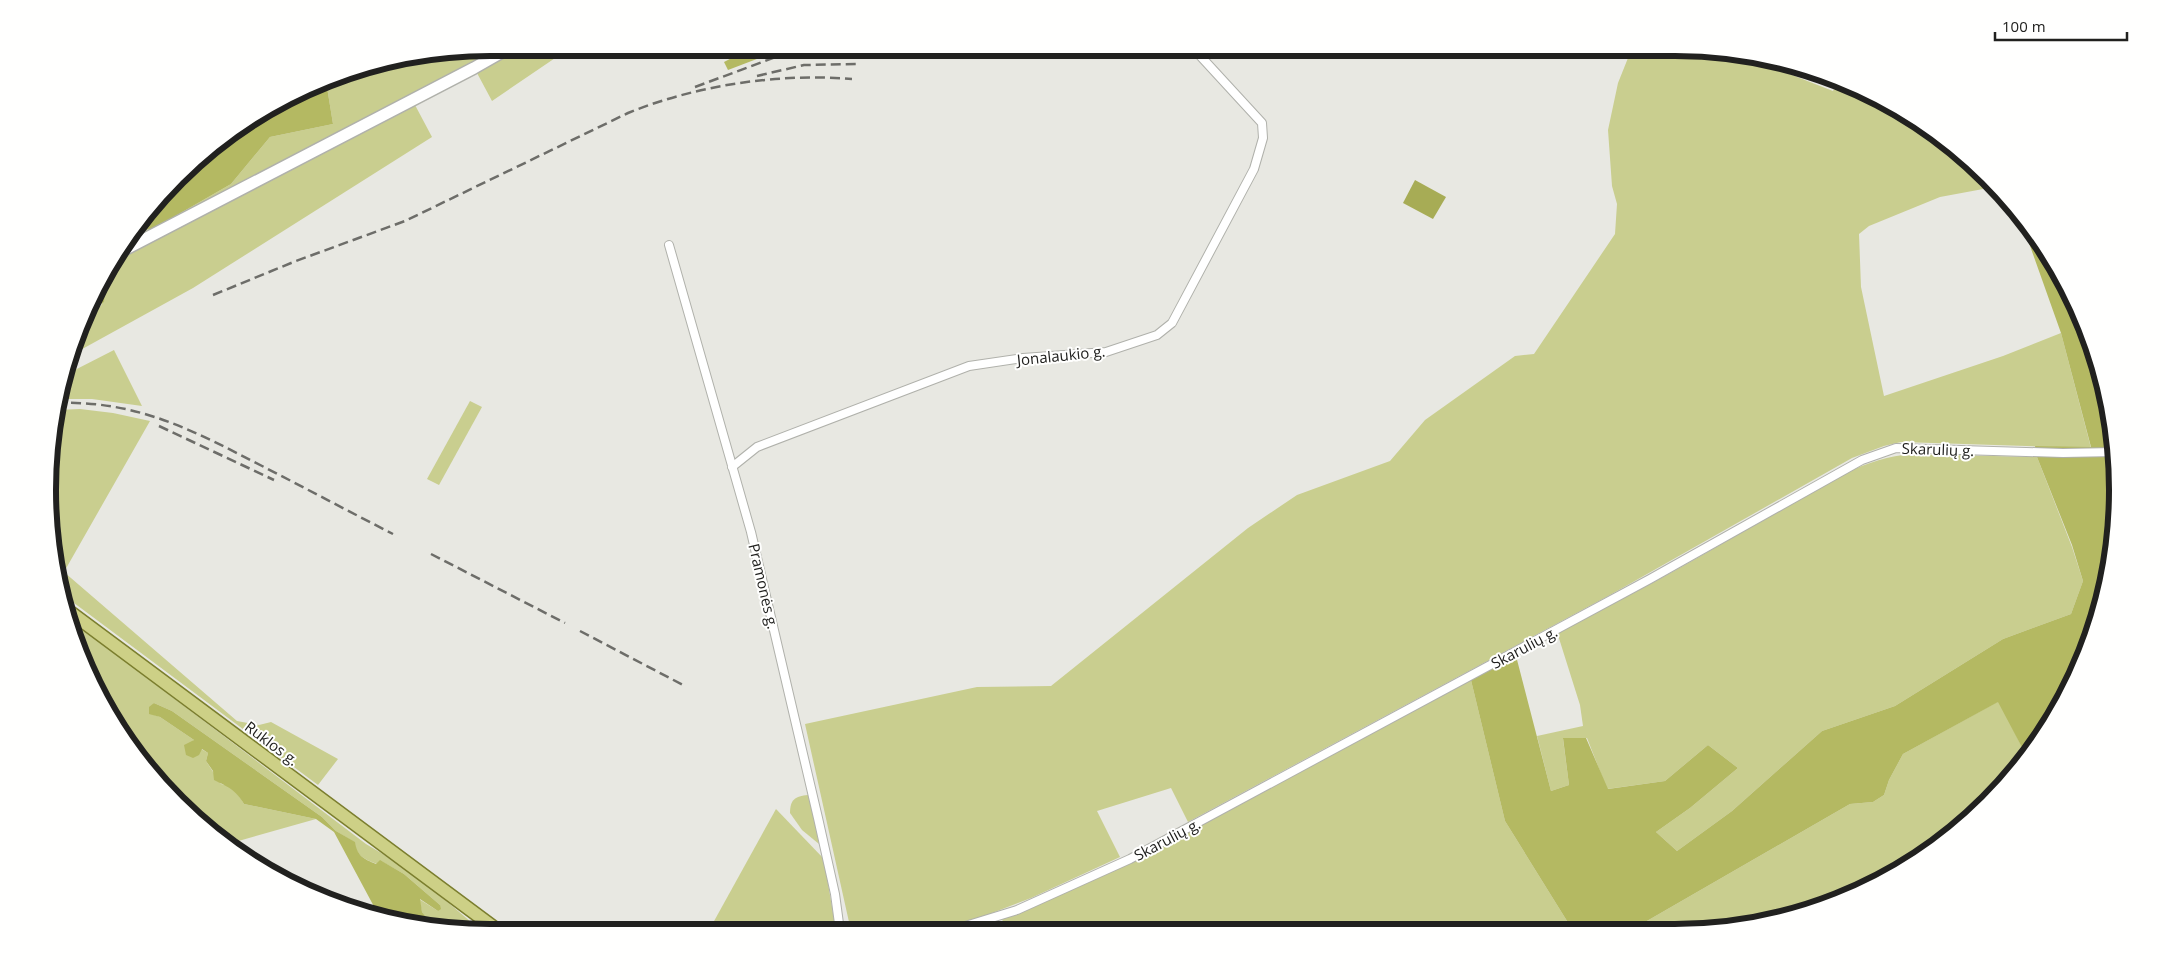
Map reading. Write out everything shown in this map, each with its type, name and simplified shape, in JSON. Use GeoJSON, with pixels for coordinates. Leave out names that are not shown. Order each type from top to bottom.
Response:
{"type":"FeatureCollection","features":[{"type":"Feature","properties":{"kind":"main road"},"geometry":{"type":"LineString","coordinates":[[131,246],[494,56]]}},
{"type":"Feature","properties":{"kind":"main road","name":"Ruklos g."},"geometry":{"type":"LineString","coordinates":[[75,616],[459,902]]}},
{"type":"Feature","properties":{"kind":"main road"},"geometry":{"type":"LineString","coordinates":[[459,902],[481,924]]}},
{"type":"Feature","properties":{"kind":"main road"},"geometry":{"type":"LineString","coordinates":[[459,902],[489,924]]}},
{"type":"Feature","properties":{"kind":"street","name":"Jonalaukio g."},"geometry":{"type":"LineString","coordinates":[[732,467],[757,447],[970,366],[1024,358],[1106,352],[1156,335],[1172,323],[1254,169],[1262,138],[1262,123],[1200,56]]}},
{"type":"Feature","properties":{"kind":"street","name":"Pramonės g."},"geometry":{"type":"LineString","coordinates":[[668,245],[751,532],[813,794],[831,876],[839,924]]}},
{"type":"Feature","properties":{"kind":"street","name":"Skarulių g."},"geometry":{"type":"LineString","coordinates":[[980,924],[1017,910],[1130,859],[1650,579],[1788,500],[1876,454],[1896,448],[2063,453],[2107,452]]}},
{"type":"Feature","properties":{"kind":"shaded area"},"geometry":{"type":"Polygon","coordinates":[[[490,56],[558,56],[492,101],[477,73],[415,105],[432,137],[193,288],[79,351],[89,324],[97,307],[101,306],[105,291],[114,273],[144,228],[151,230],[231,184],[270,137],[333,124],[327,88],[351,79],[378,71],[433,60],[490,56]]]}},
{"type":"Feature","properties":{"kind":"shaded area"},"geometry":{"type":"Polygon","coordinates":[[[736,56],[765,56],[728,70],[724,62],[736,56]]]}},
{"type":"Feature","properties":{"kind":"shaded area"},"geometry":{"type":"Polygon","coordinates":[[[1629,56],[1703,57],[1760,65],[1775,68],[1833,91],[1835,87],[1841,89],[1892,114],[1939,146],[1987,188],[1940,197],[1869,226],[1859,234],[1861,287],[1884,396],[2003,356],[2061,333],[2091,448],[1901,442],[1852,458],[1610,595],[1188,822],[1171,788],[1097,811],[1120,857],[1031,898],[966,923],[849,924],[805,724],[977,687],[1051,686],[1248,528],[1297,495],[1390,461],[1425,420],[1515,356],[1534,354],[1615,234],[1617,204],[1612,186],[1608,130],[1618,83],[1629,56]]]}},
{"type":"Feature","properties":{"kind":"shaded area"},"geometry":{"type":"Polygon","coordinates":[[[327,88],[333,124],[270,137],[231,184],[151,230],[144,228],[164,204],[183,183],[226,146],[273,114],[327,88]]]}},
{"type":"Feature","properties":{"kind":"shaded area"},"geometry":{"type":"Polygon","coordinates":[[[1415,180],[1446,197],[1433,219],[1403,203],[1415,180]]]}},
{"type":"Feature","properties":{"kind":"shaded area"},"geometry":{"type":"Polygon","coordinates":[[[2027,236],[2051,273],[2064,298],[2086,351],[2094,378],[2105,433],[2109,490],[2105,547],[2094,602],[2086,629],[2076,656],[2051,707],[2023,749],[1998,702],[1903,754],[1889,780],[1884,795],[1873,802],[1850,804],[1642,924],[1569,924],[1505,821],[1470,676],[1515,652],[1551,791],[1569,785],[1563,738],[1586,738],[1608,789],[1665,781],[1708,745],[1738,768],[1690,808],[1656,832],[1677,851],[1732,811],[1822,731],[1895,706],[2003,639],[2071,614],[2083,581],[2072,545],[2037,457],[2035,446],[2091,447],[2061,333],[2027,236]]]}},
{"type":"Feature","properties":{"kind":"shaded area"},"geometry":{"type":"Polygon","coordinates":[[[105,290],[104,302],[98,305],[105,290]]]}},
{"type":"Feature","properties":{"kind":"shaded area"},"geometry":{"type":"Polygon","coordinates":[[[114,350],[142,406],[92,399],[66,399],[73,371],[114,350]]]}},
{"type":"Feature","properties":{"kind":"shaded area"},"geometry":{"type":"Polygon","coordinates":[[[470,401],[482,407],[439,485],[427,479],[470,401]]]}},
{"type":"Feature","properties":{"kind":"shaded area"},"geometry":{"type":"Polygon","coordinates":[[[80,409],[113,413],[150,421],[64,571],[57,518],[56,490],[57,462],[64,410],[80,409]]]}},
{"type":"Feature","properties":{"kind":"shaded area"},"geometry":{"type":"Polygon","coordinates":[[[1911,454],[2037,457],[2072,547],[2083,581],[2071,614],[2003,639],[1895,706],[1822,731],[1732,811],[1677,851],[1656,832],[1690,808],[1738,768],[1708,745],[1665,781],[1607,789],[1587,738],[1563,739],[1569,785],[1551,791],[1537,736],[1583,726],[1580,705],[1557,632],[1678,569],[1787,504],[1837,477],[1887,458],[1911,454]]]}},
{"type":"Feature","properties":{"kind":"shaded area"},"geometry":{"type":"Polygon","coordinates":[[[65,572],[237,721],[259,725],[271,722],[338,759],[318,785],[71,600],[65,572]]]}},
{"type":"Feature","properties":{"kind":"shaded area"},"geometry":{"type":"Polygon","coordinates":[[[78,626],[366,844],[426,884],[472,923],[426,919],[422,912],[419,899],[438,911],[440,905],[404,874],[381,861],[377,864],[365,859],[357,851],[354,842],[336,831],[322,817],[172,711],[154,703],[149,713],[160,717],[194,740],[191,743],[208,753],[206,761],[221,784],[232,789],[244,804],[316,819],[236,842],[226,834],[183,797],[129,731],[101,682],[78,626]]]}},
{"type":"Feature","properties":{"kind":"shaded area"},"geometry":{"type":"Polygon","coordinates":[[[1470,676],[1505,821],[1569,924],[1004,924],[1002,919],[1047,900],[1470,676]]]}},
{"type":"Feature","properties":{"kind":"shaded area"},"geometry":{"type":"Polygon","coordinates":[[[1999,701],[2023,749],[1982,797],[1939,834],[1892,866],[1841,891],[1787,909],[1732,920],[1703,923],[1642,924],[1850,804],[1873,802],[1884,795],[1889,780],[1903,754],[1999,701]]]}},
{"type":"Feature","properties":{"kind":"shaded area"},"geometry":{"type":"Polygon","coordinates":[[[154,703],[172,711],[322,817],[336,831],[355,842],[357,851],[365,859],[376,864],[380,860],[404,874],[440,905],[441,909],[438,911],[420,899],[422,912],[427,919],[375,908],[334,832],[316,819],[244,804],[234,792],[214,780],[213,771],[206,761],[208,753],[202,749],[199,755],[193,758],[186,755],[184,745],[194,740],[160,717],[149,714],[149,707],[154,703]]]}},
{"type":"Feature","properties":{"kind":"shaded area"},"geometry":{"type":"Polygon","coordinates":[[[808,795],[819,844],[802,830],[790,813],[794,800],[800,796],[808,795]]]}},
{"type":"Feature","properties":{"kind":"shaded area"},"geometry":{"type":"Polygon","coordinates":[[[776,809],[824,859],[835,924],[712,924],[776,809]]]}},
{"type":"Feature","properties":{"kind":"waterway"},"geometry":{"type":"LineString","coordinates":[[2064,299],[2068,306]]}},
{"type":"Feature","properties":{"kind":"railway"},"geometry":{"type":"LineString","coordinates":[[695,87],[778,56]]}},
{"type":"Feature","properties":{"kind":"railway"},"geometry":{"type":"LineString","coordinates":[[757,76],[804,65],[858,64]]}},
{"type":"Feature","properties":{"kind":"railway"},"geometry":{"type":"LineString","coordinates":[[213,295],[296,261],[405,221],[628,113],[654,103],[710,88],[738,83],[795,78],[852,79]]}},
{"type":"Feature","properties":{"kind":"railway"},"geometry":{"type":"LineString","coordinates":[[65,403],[86,403],[113,407],[139,412],[164,420],[213,441],[393,534]]}},
{"type":"Feature","properties":{"kind":"railway"},"geometry":{"type":"LineString","coordinates":[[159,426],[274,480]]}},
{"type":"Feature","properties":{"kind":"railway"},"geometry":{"type":"LineString","coordinates":[[431,554],[565,623]]}},
{"type":"Feature","properties":{"kind":"railway"},"geometry":{"type":"LineString","coordinates":[[580,631],[683,685]]}}]}
